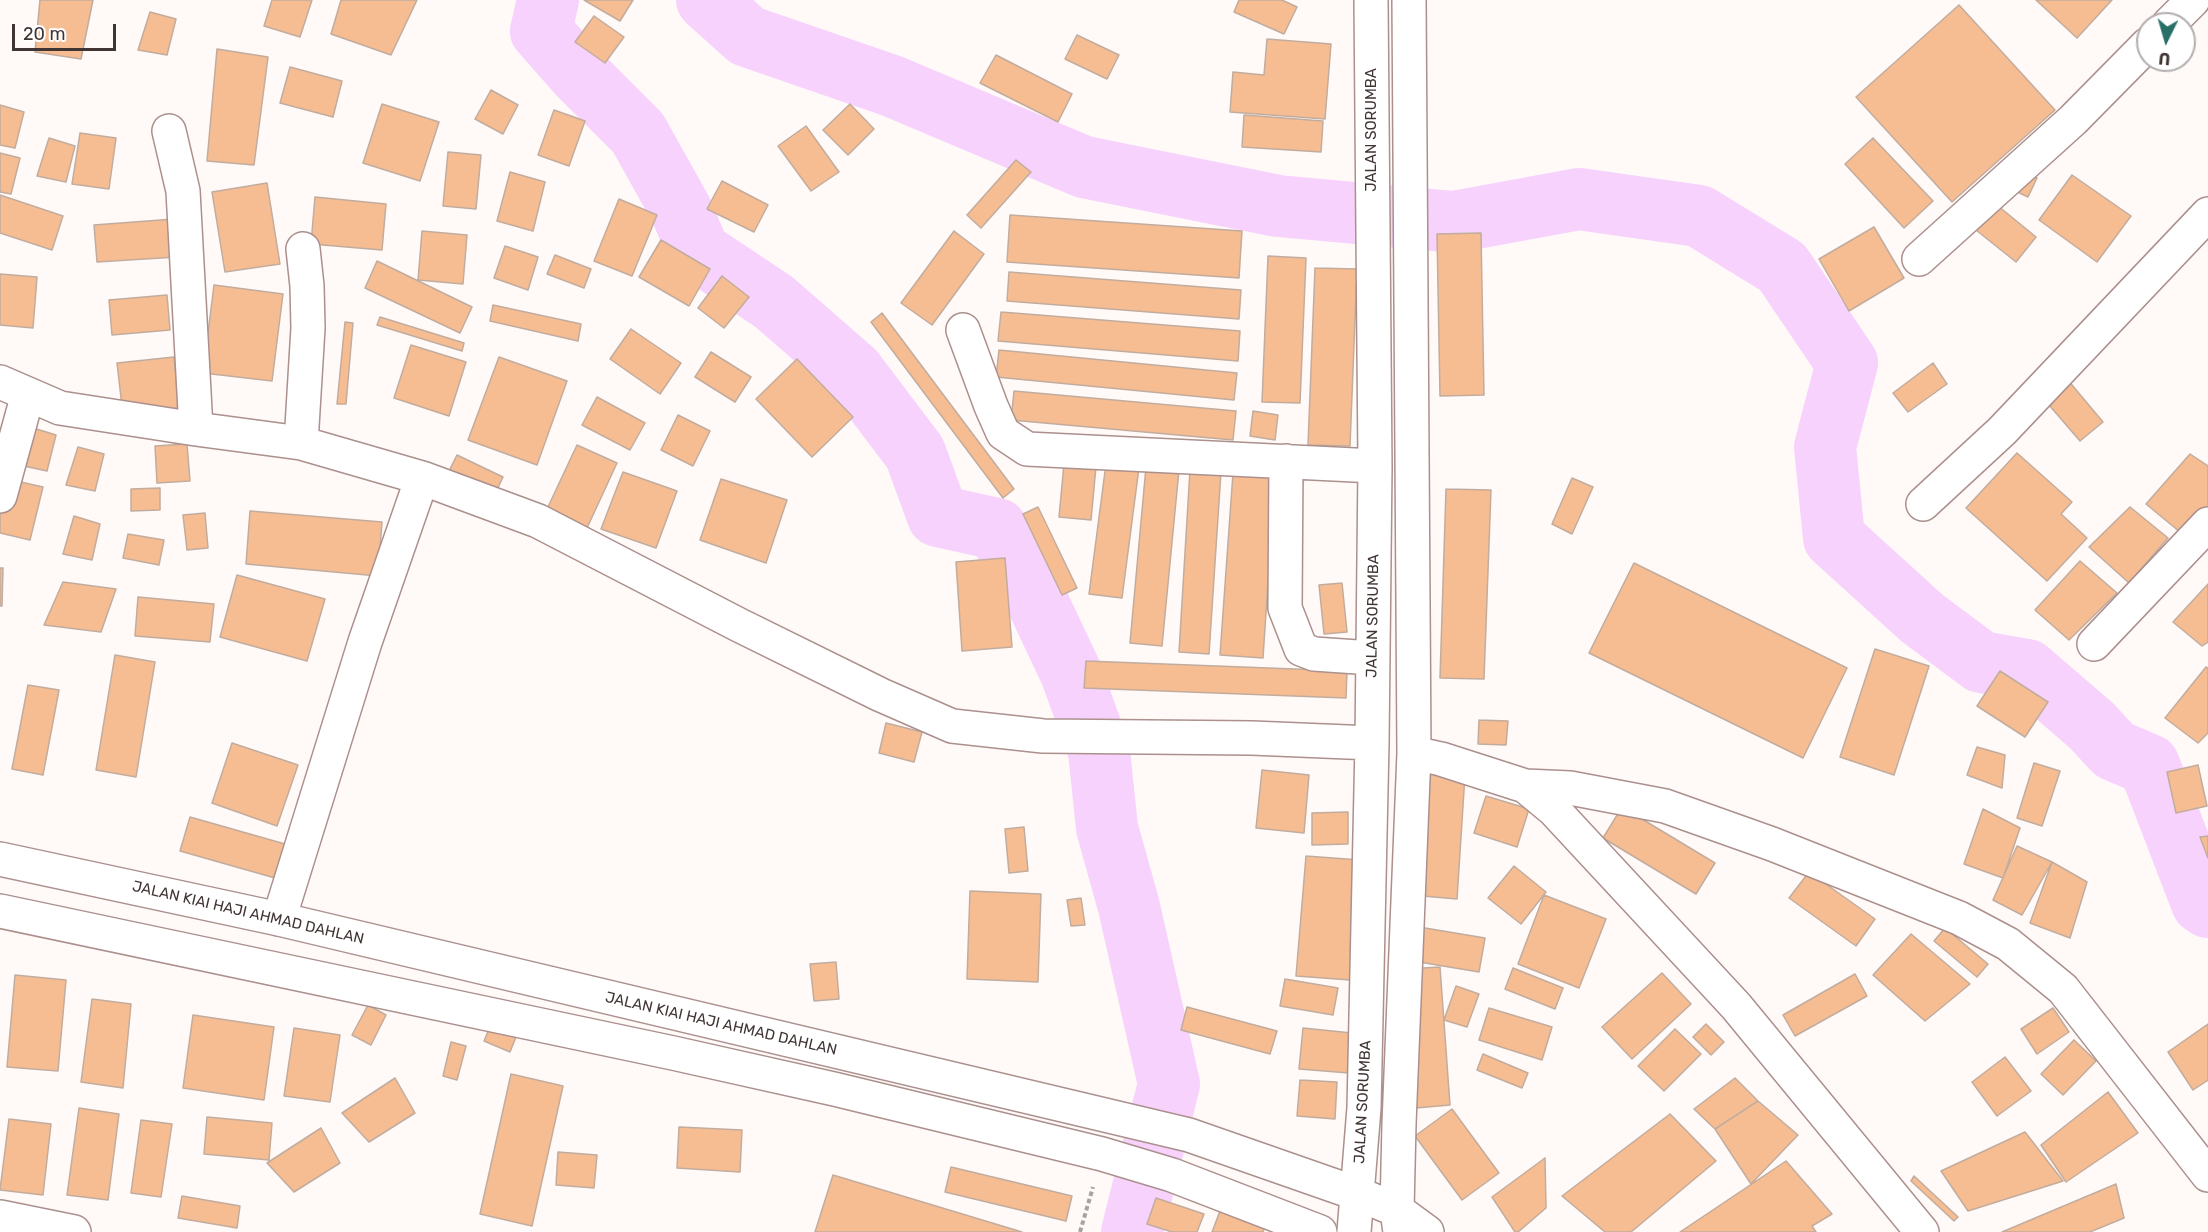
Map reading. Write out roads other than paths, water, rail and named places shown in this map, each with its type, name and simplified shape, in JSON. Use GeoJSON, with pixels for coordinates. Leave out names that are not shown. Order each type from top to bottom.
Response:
{"type":"FeatureCollection","features":[{"type":"Feature","properties":{"kind":"street","name":"JALAN SORUMBA"},"geometry":{"type":"LineString","coordinates":[[1354,1232],[1364,1108],[1372,743],[1375,482],[1371,0]]}},
{"type":"Feature","properties":{"kind":"street"},"geometry":{"type":"LineString","coordinates":[[1399,1221],[1399,1124],[1414,753],[1409,0]]}},
{"type":"Feature","properties":{"kind":"street"},"geometry":{"type":"LineString","coordinates":[[2181,12],[2193,0]]}},
{"type":"Feature","properties":{"kind":"street"},"geometry":{"type":"LineString","coordinates":[[1919,259],[2073,120],[2136,56]]}},
{"type":"Feature","properties":{"kind":"street"},"geometry":{"type":"LineString","coordinates":[[169,131],[183,191],[196,429]]}},
{"type":"Feature","properties":{"kind":"street"},"geometry":{"type":"LineString","coordinates":[[1923,504],[2002,431],[2208,214]]}},
{"type":"Feature","properties":{"kind":"street"},"geometry":{"type":"LineString","coordinates":[[301,443],[308,328],[303,249]]}},
{"type":"Feature","properties":{"kind":"street"},"geometry":{"type":"LineString","coordinates":[[963,330],[1003,433],[1027,448],[1286,461],[1375,482],[1413,499]]}},
{"type":"Feature","properties":{"kind":"street"},"geometry":{"type":"LineString","coordinates":[[0,496],[14,388],[60,408],[301,443],[422,478],[538,521],[739,625],[881,695],[952,726],[1043,736],[1166,739],[1252,738],[1372,743]]}},
{"type":"Feature","properties":{"kind":"street"},"geometry":{"type":"LineString","coordinates":[[1286,461],[1285,608],[1301,649],[1314,654],[1372,658]]}},
{"type":"Feature","properties":{"kind":"street"},"geometry":{"type":"LineString","coordinates":[[279,919],[365,642],[422,478]]}},
{"type":"Feature","properties":{"kind":"street"},"geometry":{"type":"LineString","coordinates":[[2094,644],[2208,524]]}},
{"type":"Feature","properties":{"kind":"street"},"geometry":{"type":"LineString","coordinates":[[1414,753],[1441,759],[1525,786],[1570,788],[1665,806],[1772,844],[1959,918],[2008,944],[2063,989],[2208,1175]]}},
{"type":"Feature","properties":{"kind":"street"},"geometry":{"type":"LineString","coordinates":[[1525,786],[1554,810],[1736,1006],[1922,1232]]}},
{"type":"Feature","properties":{"kind":"street","name":"JALAN KIAI HAJI AHMAD DAHLAN"},"geometry":{"type":"LineString","coordinates":[[0,859],[279,919],[1189,1135],[1358,1194],[1399,1221],[1427,1232]]}},
{"type":"Feature","properties":{"kind":"street"},"geometry":{"type":"LineString","coordinates":[[0,911],[673,1053],[1107,1155],[1172,1175],[1320,1232]]}},
{"type":"Feature","properties":{"kind":"street"},"geometry":{"type":"LineString","coordinates":[[0,1217],[74,1232]]}},
{"type":"Feature","properties":{"kind":"waterway"},"geometry":{"type":"LineString","coordinates":[[548,0],[541,31],[578,73],[638,133],[681,210],[699,252],[774,302],[853,371],[915,453],[938,516],[997,529],[1037,601],[1071,673],[1099,751],[1107,828],[1129,907],[1169,1084],[1132,1232]]}},
{"type":"Feature","properties":{"kind":"waterway"},"geometry":{"type":"LineString","coordinates":[[707,0],[747,36],[892,86],[1084,167],[1278,206],[1454,222],[1579,199],[1699,216],[1782,267],[1847,363],[1825,447],[1834,538],[1922,618],[1981,662],[2027,670],[2092,726],[2114,750],[2149,765],[2202,903],[2208,907]]}}]}
